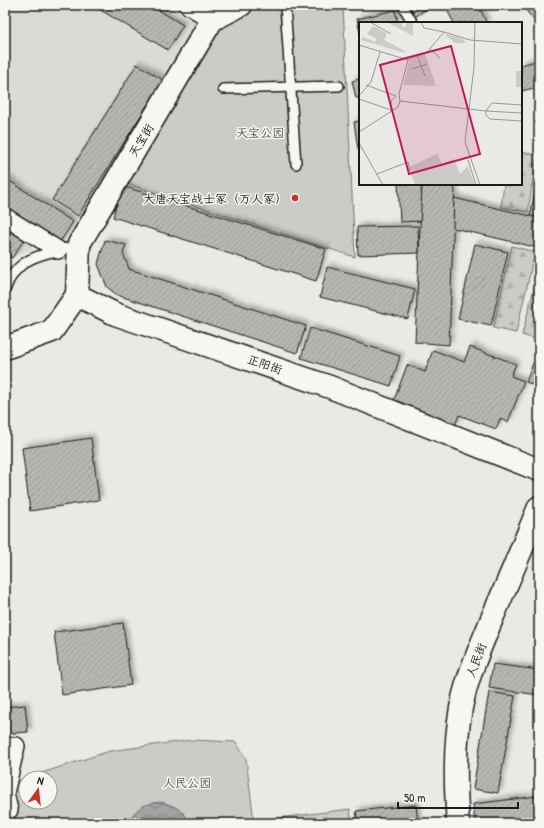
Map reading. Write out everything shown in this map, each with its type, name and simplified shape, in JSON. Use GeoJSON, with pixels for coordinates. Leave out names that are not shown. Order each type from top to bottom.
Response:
{"type":"FeatureCollection","features":[{"type":"Feature","properties":{"kind":"street"},"geometry":{"type":"LineString","coordinates":[[188,5],[212,20],[241,5]]}},
{"type":"Feature","properties":{"kind":"street","name":"天宝街"},"geometry":{"type":"LineString","coordinates":[[77,295],[79,244],[212,20]]}},
{"type":"Feature","properties":{"kind":"street"},"geometry":{"type":"LineString","coordinates":[[5,217],[58,250]]}},
{"type":"Feature","properties":{"kind":"street"},"geometry":{"type":"LineString","coordinates":[[5,348],[52,331],[77,295]]}},
{"type":"Feature","properties":{"kind":"street","name":"正阳街"},"geometry":{"type":"LineString","coordinates":[[77,295],[115,314],[330,387],[539,470]]}},
{"type":"Feature","properties":{"kind":"street","name":"人民街"},"geometry":{"type":"LineString","coordinates":[[458,823],[455,766],[458,723],[469,678],[476,657],[539,507]]}},
{"type":"Feature","properties":{"kind":"street"},"geometry":{"type":"LineString","coordinates":[[5,746],[16,746],[6,793],[9,810]]}},
{"type":"Feature","properties":{"kind":"street"},"geometry":{"type":"LineString","coordinates":[[448,823],[450,794],[455,766]]}},
{"type":"Feature","properties":{"kind":"lane"},"geometry":{"type":"LineString","coordinates":[[285,5],[296,164]]}},
{"type":"Feature","properties":{"kind":"lane"},"geometry":{"type":"LineString","coordinates":[[402,5],[412,22]]}},
{"type":"Feature","properties":{"kind":"lane"},"geometry":{"type":"LineString","coordinates":[[224,88],[339,86]]}},
{"type":"Feature","properties":{"kind":"lane"},"geometry":{"type":"LineString","coordinates":[[5,290],[8,280],[25,261],[45,253],[79,244]]}},
{"type":"Feature","properties":{"kind":"shaded area"},"geometry":{"type":"Polygon","coordinates":[[[5,5],[167,5],[201,25],[62,245],[39,246],[17,255],[5,264],[5,5]]]}},
{"type":"Feature","properties":{"kind":"green space","name":"天宝公园"},"geometry":{"type":"Polygon","coordinates":[[[327,5],[343,5],[355,257],[124,183],[216,24],[241,10],[278,6],[321,7],[327,5]]]}},
{"type":"Feature","properties":{"kind":"green space"},"geometry":{"type":"Polygon","coordinates":[[[522,152],[537,155],[528,212],[501,207],[504,185],[522,185],[522,152]]]}},
{"type":"Feature","properties":{"kind":"green space"},"geometry":{"type":"Polygon","coordinates":[[[512,246],[535,252],[516,333],[493,328],[512,246]]]}},
{"type":"Feature","properties":{"kind":"green space"},"geometry":{"type":"Polygon","coordinates":[[[539,269],[539,335],[538,340],[522,335],[539,269]]]}},
{"type":"Feature","properties":{"kind":"green space","name":"人民公园"},"geometry":{"type":"Polygon","coordinates":[[[191,740],[236,742],[246,759],[254,821],[350,809],[352,823],[14,823],[10,783],[18,780],[18,810],[58,810],[58,770],[51,770],[110,751],[191,740]]]}},
{"type":"Feature","properties":{"kind":"water"},"geometry":{"type":"Polygon","coordinates":[[[161,802],[182,811],[189,823],[128,823],[137,810],[141,807],[161,802]]]}},
{"type":"Feature","properties":{"kind":"building"},"geometry":{"type":"Polygon","coordinates":[[[92,5],[150,5],[183,25],[168,50],[92,5]]]}},
{"type":"Feature","properties":{"kind":"building"},"geometry":{"type":"Polygon","coordinates":[[[406,5],[432,5],[415,17],[406,5]]]}},
{"type":"Feature","properties":{"kind":"building"},"geometry":{"type":"Polygon","coordinates":[[[462,5],[478,5],[486,22],[453,22],[448,12],[462,5]]]}},
{"type":"Feature","properties":{"kind":"building"},"geometry":{"type":"Polygon","coordinates":[[[522,5],[539,5],[539,27],[522,5]]]}},
{"type":"Feature","properties":{"kind":"building"},"geometry":{"type":"Polygon","coordinates":[[[395,10],[398,22],[359,22],[359,28],[357,19],[395,10]]]}},
{"type":"Feature","properties":{"kind":"building"},"geometry":{"type":"Polygon","coordinates":[[[536,61],[539,67],[539,87],[522,91],[522,65],[536,61]]]}},
{"type":"Feature","properties":{"kind":"building"},"geometry":{"type":"Polygon","coordinates":[[[137,64],[163,80],[78,216],[52,200],[137,64]]]}},
{"type":"Feature","properties":{"kind":"building"},"geometry":{"type":"Polygon","coordinates":[[[359,79],[359,98],[356,98],[352,81],[359,79]]]}},
{"type":"Feature","properties":{"kind":"building"},"geometry":{"type":"Polygon","coordinates":[[[359,121],[359,149],[358,149],[354,122],[359,121]]]}},
{"type":"Feature","properties":{"kind":"building"},"geometry":{"type":"Polygon","coordinates":[[[539,170],[539,218],[530,216],[539,170]]]}},
{"type":"Feature","properties":{"kind":"building"},"geometry":{"type":"Polygon","coordinates":[[[5,178],[73,222],[58,245],[5,210],[5,178]]]}},
{"type":"Feature","properties":{"kind":"building"},"geometry":{"type":"Polygon","coordinates":[[[398,185],[421,185],[423,221],[400,222],[398,185]]]}},
{"type":"Feature","properties":{"kind":"building"},"geometry":{"type":"Polygon","coordinates":[[[422,185],[455,185],[449,345],[415,342],[422,185]]]}},
{"type":"Feature","properties":{"kind":"building"},"geometry":{"type":"Polygon","coordinates":[[[122,186],[326,249],[316,281],[113,217],[122,186]]]}},
{"type":"Feature","properties":{"kind":"building"},"geometry":{"type":"Polygon","coordinates":[[[454,198],[539,218],[539,248],[453,228],[454,198]]]}},
{"type":"Feature","properties":{"kind":"building"},"geometry":{"type":"Polygon","coordinates":[[[418,226],[419,253],[358,255],[357,227],[418,226]]]}},
{"type":"Feature","properties":{"kind":"building"},"geometry":{"type":"Polygon","coordinates":[[[5,228],[24,240],[12,258],[5,253],[5,228]]]}},
{"type":"Feature","properties":{"kind":"building"},"geometry":{"type":"Polygon","coordinates":[[[105,240],[126,245],[123,253],[129,269],[306,326],[297,353],[117,295],[107,287],[98,264],[105,240]]]}},
{"type":"Feature","properties":{"kind":"building"},"geometry":{"type":"Polygon","coordinates":[[[475,244],[508,252],[491,326],[458,319],[475,244]]]}},
{"type":"Feature","properties":{"kind":"building"},"geometry":{"type":"Polygon","coordinates":[[[327,267],[415,289],[408,319],[320,297],[327,267]]]}},
{"type":"Feature","properties":{"kind":"building"},"geometry":{"type":"Polygon","coordinates":[[[310,328],[400,356],[391,386],[301,358],[310,328]]]}},
{"type":"Feature","properties":{"kind":"building"},"geometry":{"type":"Polygon","coordinates":[[[470,347],[516,364],[511,376],[524,381],[508,422],[500,419],[496,429],[459,415],[455,426],[393,403],[407,365],[425,372],[433,350],[464,362],[470,347]]]}},
{"type":"Feature","properties":{"kind":"building"},"geometry":{"type":"Polygon","coordinates":[[[539,348],[539,387],[526,382],[539,348]]]}},
{"type":"Feature","properties":{"kind":"building"},"geometry":{"type":"Polygon","coordinates":[[[91,438],[99,500],[30,511],[22,448],[91,438]]]}},
{"type":"Feature","properties":{"kind":"building"},"geometry":{"type":"Polygon","coordinates":[[[123,623],[131,685],[62,695],[54,632],[123,623]]]}},
{"type":"Feature","properties":{"kind":"building"},"geometry":{"type":"Polygon","coordinates":[[[493,664],[539,670],[539,695],[489,688],[493,664]]]}},
{"type":"Feature","properties":{"kind":"building"},"geometry":{"type":"Polygon","coordinates":[[[489,692],[515,696],[498,793],[473,789],[489,692]]]}},
{"type":"Feature","properties":{"kind":"building"},"geometry":{"type":"Polygon","coordinates":[[[25,705],[28,732],[5,734],[5,707],[25,705]]]}},
{"type":"Feature","properties":{"kind":"building"},"geometry":{"type":"Polygon","coordinates":[[[538,796],[539,819],[509,823],[475,823],[473,804],[538,796]]]}},
{"type":"Feature","properties":{"kind":"building"},"geometry":{"type":"Polygon","coordinates":[[[416,805],[418,823],[358,823],[356,811],[416,805]]]}},
{"type":"Feature","properties":{"kind":"place","name":"大唐天宝战士冢（万人冢）"},"geometry":{"type":"Point","coordinates":[295,198]}}]}
